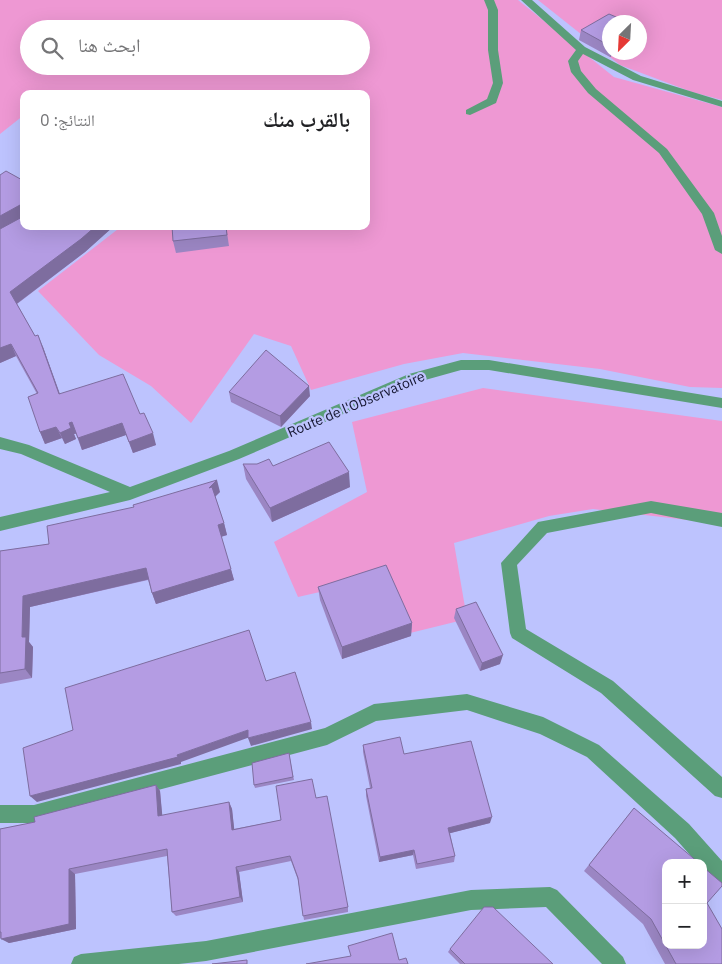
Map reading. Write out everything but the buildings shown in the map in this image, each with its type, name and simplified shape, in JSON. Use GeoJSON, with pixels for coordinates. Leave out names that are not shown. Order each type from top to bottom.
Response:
{"type":"FeatureCollection","features":[{"type":"Feature","properties":{"kind":"street"},"geometry":{"type":"LineString","coordinates":[[470,112],[492,101],[498,83],[493,50],[493,10],[489,0]]}},
{"type":"Feature","properties":{"kind":"street"},"geometry":{"type":"LineString","coordinates":[[526,0],[581,49],[637,78],[722,104]]}},
{"type":"Feature","properties":{"kind":"street"},"geometry":{"type":"LineString","coordinates":[[581,49],[573,61],[576,72],[592,90],[663,151],[708,212],[721,250]]}},
{"type":"Feature","properties":{"kind":"street","name":"Route de l'Observatoire"},"geometry":{"type":"LineString","coordinates":[[0,524],[130,494],[234,455],[414,378],[461,365],[489,365],[722,403]]}},
{"type":"Feature","properties":{"kind":"street"},"geometry":{"type":"LineString","coordinates":[[0,443],[24,449],[130,494]]}},
{"type":"Feature","properties":{"kind":"street"},"geometry":{"type":"LineString","coordinates":[[722,520],[651,507],[543,527],[509,563],[518,633],[606,687],[722,790]]}},
{"type":"Feature","properties":{"kind":"street"},"geometry":{"type":"LineString","coordinates":[[0,814],[34,814],[327,736],[374,713],[467,702],[543,726],[593,751],[682,832],[722,876]]}},
{"type":"Feature","properties":{"kind":"street"},"geometry":{"type":"LineString","coordinates":[[81,964],[206,951],[470,900],[550,897],[616,964]]}},
{"type":"Feature","properties":{"kind":"shaded area"},"geometry":{"type":"Polygon","coordinates":[[[0,0],[518,0],[614,77],[722,107],[722,388],[690,387],[600,369],[463,353],[404,364],[311,390],[291,346],[254,334],[191,423],[151,386],[99,355],[38,291],[117,230],[370,230],[370,90],[20,90],[20,118],[0,134],[0,0]]]}},
{"type":"Feature","properties":{"kind":"shaded area"},"geometry":{"type":"Polygon","coordinates":[[[538,0],[722,0],[722,100],[692,92],[620,65],[614,60],[647,60],[647,15],[602,15],[602,51],[538,0]]]}},
{"type":"Feature","properties":{"kind":"shaded area"},"geometry":{"type":"Polygon","coordinates":[[[483,388],[722,421],[722,524],[593,509],[549,516],[454,543],[467,619],[410,633],[381,578],[298,597],[274,542],[367,492],[352,422],[483,388]]]}}]}
